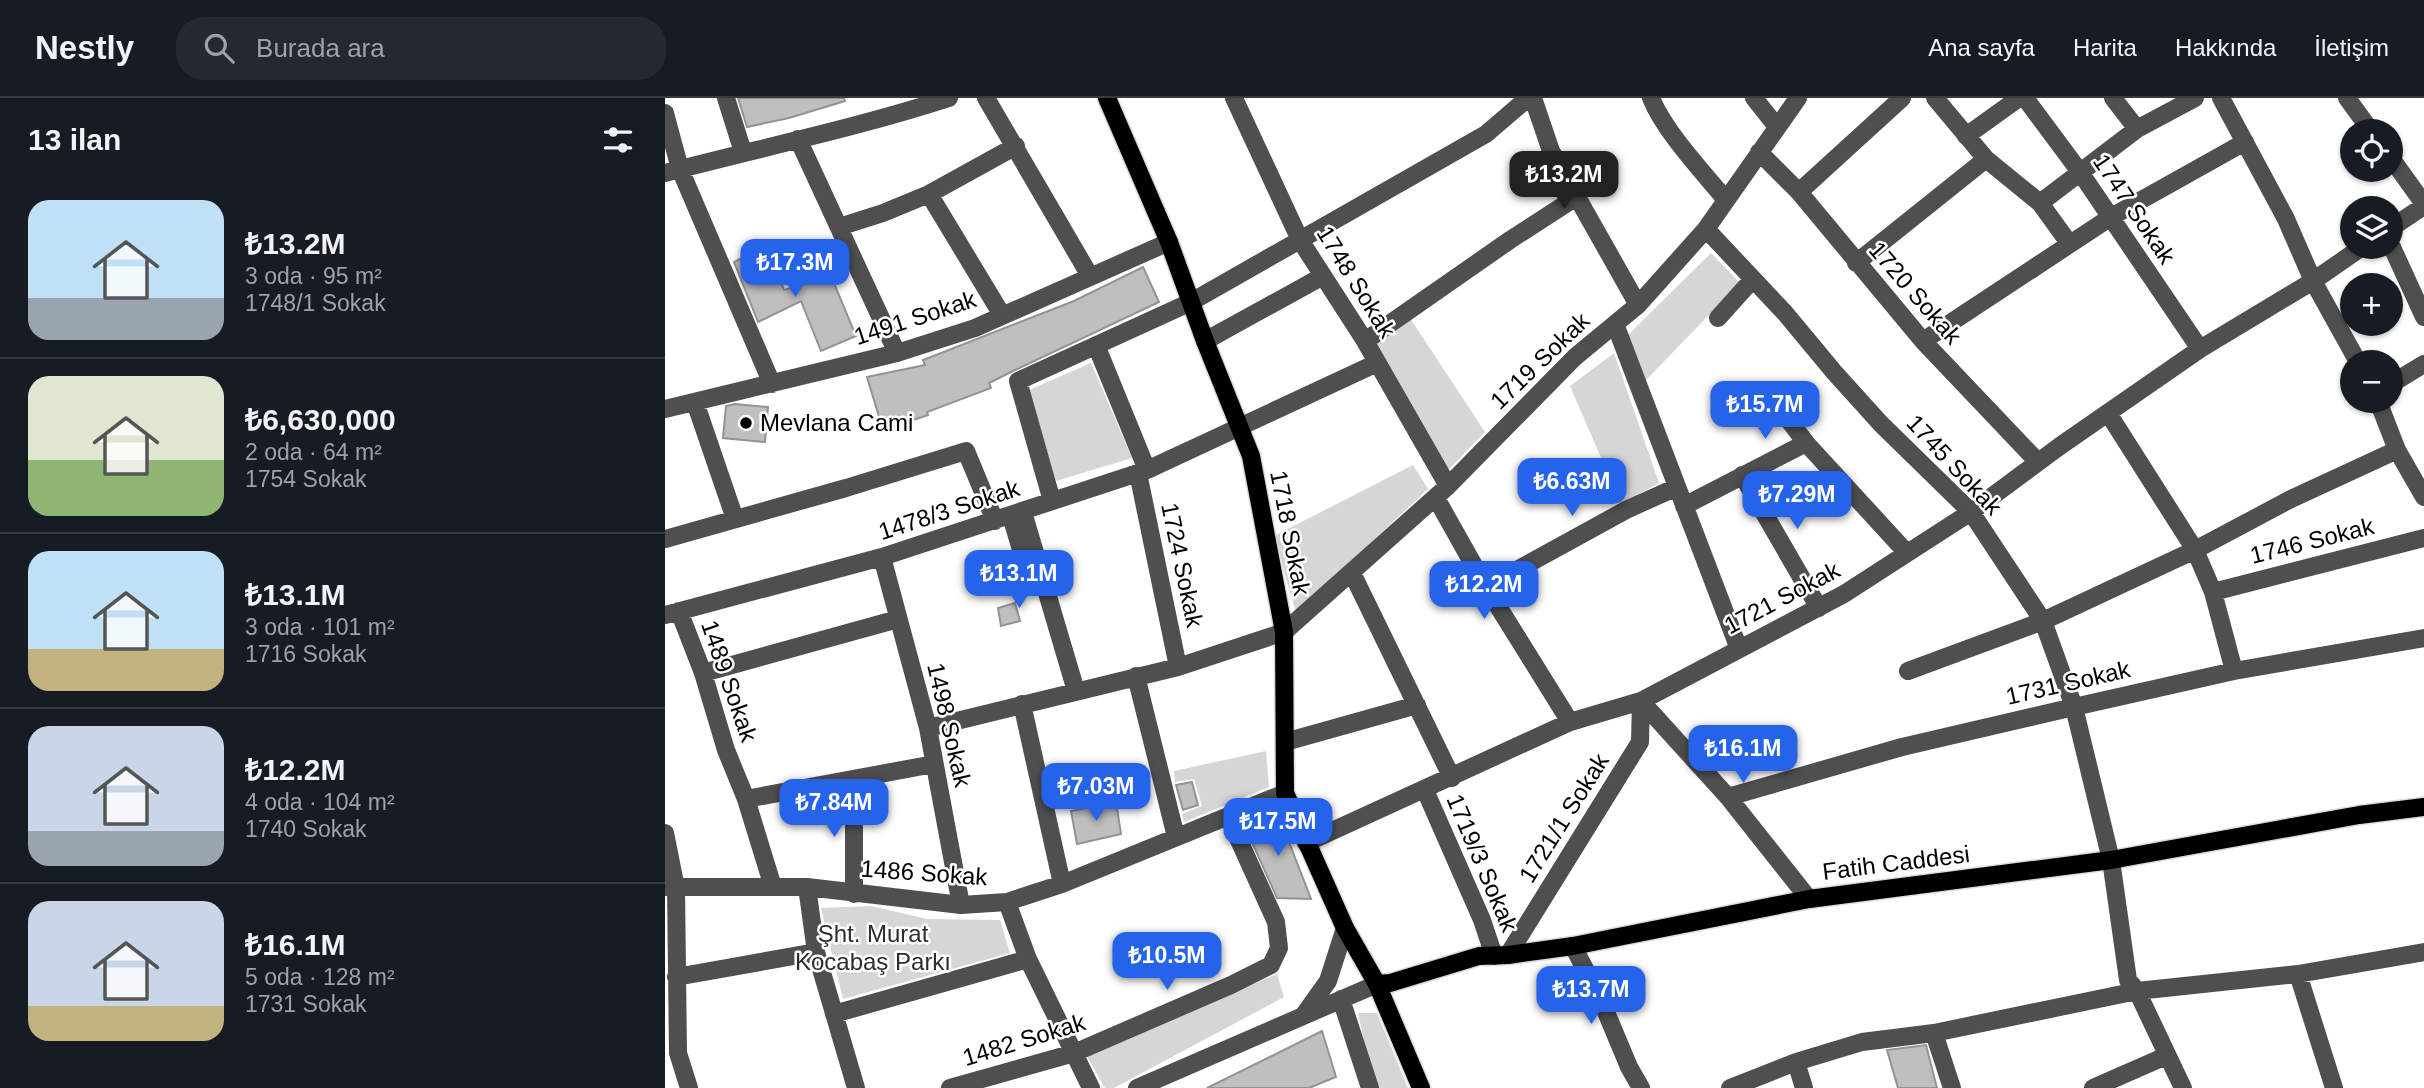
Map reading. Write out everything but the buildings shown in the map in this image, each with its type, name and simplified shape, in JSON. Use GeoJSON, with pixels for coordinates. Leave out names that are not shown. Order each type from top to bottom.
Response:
{"type":"FeatureCollection","features":[{"type":"Feature","properties":{"kind":"main road","name":"1718 Sokak"},"geometry":{"type":"LineString","coordinates":[[1107,98],[1169,242],[1251,456],[1284,632],[1285,793],[1345,928],[1377,984],[1421,1088]]}},
{"type":"Feature","properties":{"kind":"main road","name":"Fatih Caddesi"},"geometry":{"type":"LineString","coordinates":[[1377,984],[1390,983],[1479,956],[1573,946],[1809,899],[2111,860],[2424,807]]}},
{"type":"Feature","properties":{"kind":"street"},"geometry":{"type":"LineString","coordinates":[[726,98],[743,152]]}},
{"type":"Feature","properties":{"kind":"street"},"geometry":{"type":"LineString","coordinates":[[673,171],[875,121],[949,98]]}},
{"type":"Feature","properties":{"kind":"street"},"geometry":{"type":"LineString","coordinates":[[986,98],[1090,276]]}},
{"type":"Feature","properties":{"kind":"street"},"geometry":{"type":"LineString","coordinates":[[1052,501],[1018,381],[1191,302],[1486,134],[1530,98],[1551,151],[1638,305]]}},
{"type":"Feature","properties":{"kind":"street"},"geometry":{"type":"LineString","coordinates":[[1651,98],[1655,108],[1686,151],[1726,200]]}},
{"type":"Feature","properties":{"kind":"street"},"geometry":{"type":"LineString","coordinates":[[1754,98],[1777,127]]}},
{"type":"Feature","properties":{"kind":"street","name":"1719 Sokak"},"geometry":{"type":"LineString","coordinates":[[1284,632],[1442,492],[1576,356],[1638,305],[1706,229],[1798,98]]}},
{"type":"Feature","properties":{"kind":"street"},"geometry":{"type":"LineString","coordinates":[[1799,192],[1902,98]]}},
{"type":"Feature","properties":{"kind":"street"},"geometry":{"type":"LineString","coordinates":[[1935,98],[1986,159],[2040,203],[2069,243]]}},
{"type":"Feature","properties":{"kind":"street"},"geometry":{"type":"LineString","coordinates":[[1966,136],[2019,98]]}},
{"type":"Feature","properties":{"kind":"street","name":"1747 Sokak"},"geometry":{"type":"LineString","coordinates":[[2025,98],[2080,172],[2200,349]]}},
{"type":"Feature","properties":{"kind":"street"},"geometry":{"type":"LineString","coordinates":[[2113,98],[2137,129]]}},
{"type":"Feature","properties":{"kind":"street"},"geometry":{"type":"LineString","coordinates":[[2040,203],[2137,129],[2195,98]]}},
{"type":"Feature","properties":{"kind":"street"},"geometry":{"type":"LineString","coordinates":[[2221,98],[2286,219],[2313,281],[2351,350]]}},
{"type":"Feature","properties":{"kind":"street"},"geometry":{"type":"LineString","coordinates":[[2347,98],[2362,119]]}},
{"type":"Feature","properties":{"kind":"street","name":"1748 Sokak"},"geometry":{"type":"LineString","coordinates":[[1240,101],[1300,240],[1365,341],[1442,492],[1486,587],[1570,722]]}},
{"type":"Feature","properties":{"kind":"street"},"geometry":{"type":"LineString","coordinates":[[665,113],[673,171],[772,384]]}},
{"type":"Feature","properties":{"kind":"street"},"geometry":{"type":"LineString","coordinates":[[798,139],[897,353]]}},
{"type":"Feature","properties":{"kind":"street"},"geometry":{"type":"LineString","coordinates":[[1923,341],[2111,217],[2245,142]]}},
{"type":"Feature","properties":{"kind":"street"},"geometry":{"type":"LineString","coordinates":[[839,227],[883,214],[929,194],[1016,146]]}},
{"type":"Feature","properties":{"kind":"street","name":"1720 Sokak"},"geometry":{"type":"LineString","coordinates":[[1759,152],[1799,192],[1923,341],[2038,462]]}},
{"type":"Feature","properties":{"kind":"street"},"geometry":{"type":"LineString","coordinates":[[1856,262],[1986,159]]}},
{"type":"Feature","properties":{"kind":"street"},"geometry":{"type":"LineString","coordinates":[[2403,175],[2424,205],[2403,220]]}},
{"type":"Feature","properties":{"kind":"street"},"geometry":{"type":"LineString","coordinates":[[929,194],[1002,315]]}},
{"type":"Feature","properties":{"kind":"street"},"geometry":{"type":"LineString","coordinates":[[1365,341],[1578,196]]}},
{"type":"Feature","properties":{"kind":"street","name":"1745 Sokak"},"geometry":{"type":"LineString","coordinates":[[1706,229],[1873,415],[1971,512],[2043,621],[2074,707],[2111,860],[2128,981],[2137,991],[2183,1088]]}},
{"type":"Feature","properties":{"kind":"street","name":"1491 Sokak"},"geometry":{"type":"LineString","coordinates":[[665,409],[897,353],[975,328],[1169,242]]}},
{"type":"Feature","properties":{"kind":"street","name":"1721 Sokak"},"geometry":{"type":"LineString","coordinates":[[1306,843],[1570,722],[1641,701],[1844,594],[1971,512],[2200,349],[2345,259]]}},
{"type":"Feature","properties":{"kind":"street"},"geometry":{"type":"LineString","coordinates":[[2397,259],[2424,317]]}},
{"type":"Feature","properties":{"kind":"street"},"geometry":{"type":"LineString","coordinates":[[1205,341],[1323,276]]}},
{"type":"Feature","properties":{"kind":"street"},"geometry":{"type":"LineString","coordinates":[[1719,318],[1752,279]]}},
{"type":"Feature","properties":{"kind":"street"},"geometry":{"type":"LineString","coordinates":[[1615,324],[1739,649]]}},
{"type":"Feature","properties":{"kind":"street","name":"1724 Sokak"},"geometry":{"type":"LineString","coordinates":[[1096,345],[1142,471],[1178,667]]}},
{"type":"Feature","properties":{"kind":"street","name":"1478/3 Sokak"},"geometry":{"type":"LineString","coordinates":[[672,613],[882,558],[1142,471],[1377,363]]}},
{"type":"Feature","properties":{"kind":"street"},"geometry":{"type":"LineString","coordinates":[[2403,376],[2424,363]]}},
{"type":"Feature","properties":{"kind":"street"},"geometry":{"type":"LineString","coordinates":[[695,402],[735,519]]}},
{"type":"Feature","properties":{"kind":"street"},"geometry":{"type":"LineString","coordinates":[[1776,403],[1806,443],[1907,553]]}},
{"type":"Feature","properties":{"kind":"street"},"geometry":{"type":"LineString","coordinates":[[2108,413],[2195,550],[2213,592],[2234,671]]}},
{"type":"Feature","properties":{"kind":"street"},"geometry":{"type":"LineString","coordinates":[[2383,413],[2397,450],[2423,492]]}},
{"type":"Feature","properties":{"kind":"street"},"geometry":{"type":"LineString","coordinates":[[1684,506],[1806,443]]}},
{"type":"Feature","properties":{"kind":"street"},"geometry":{"type":"LineString","coordinates":[[1908,671],[2043,621],[2195,550],[2291,499],[2397,450]]}},
{"type":"Feature","properties":{"kind":"street"},"geometry":{"type":"LineString","coordinates":[[665,539],[966,452],[1010,516],[1070,692]]}},
{"type":"Feature","properties":{"kind":"street"},"geometry":{"type":"LineString","coordinates":[[1742,475],[1819,608]]}},
{"type":"Feature","properties":{"kind":"street"},"geometry":{"type":"LineString","coordinates":[[1486,587],[1626,510],[1677,487]]}},
{"type":"Feature","properties":{"kind":"street","name":"1746 Sokak"},"geometry":{"type":"LineString","coordinates":[[2213,592],[2424,538]]}},
{"type":"Feature","properties":{"kind":"street","name":"1498 Sokak"},"geometry":{"type":"LineString","coordinates":[[882,558],[928,728],[961,905]]}},
{"type":"Feature","properties":{"kind":"street","name":"1719/3 Sokak"},"geometry":{"type":"LineString","coordinates":[[1352,573],[1452,778]]}},
{"type":"Feature","properties":{"kind":"street","name":"1489 Sokak"},"geometry":{"type":"LineString","coordinates":[[672,613],[703,673],[773,887]]}},
{"type":"Feature","properties":{"kind":"street"},"geometry":{"type":"LineString","coordinates":[[703,673],[898,619]]}},
{"type":"Feature","properties":{"kind":"street"},"geometry":{"type":"LineString","coordinates":[[928,728],[1178,667],[1284,632]]}},
{"type":"Feature","properties":{"kind":"street","name":"1731 Sokak"},"geometry":{"type":"LineString","coordinates":[[1728,797],[1902,747],[2074,707],[2234,671],[2424,639]]}},
{"type":"Feature","properties":{"kind":"street"},"geometry":{"type":"LineString","coordinates":[[1136,676],[1176,836]]}},
{"type":"Feature","properties":{"kind":"street"},"geometry":{"type":"LineString","coordinates":[[1641,701],[1728,797],[1809,899]]}},
{"type":"Feature","properties":{"kind":"street","name":"1721/1 Sokak"},"geometry":{"type":"LineString","coordinates":[[1501,955],[1640,742],[1641,701]]}},
{"type":"Feature","properties":{"kind":"street"},"geometry":{"type":"LineString","coordinates":[[1021,704],[1062,884]]}},
{"type":"Feature","properties":{"kind":"street"},"geometry":{"type":"LineString","coordinates":[[1285,743],[1417,705]]}},
{"type":"Feature","properties":{"kind":"street"},"geometry":{"type":"LineString","coordinates":[[746,799],[935,764]]}},
{"type":"Feature","properties":{"kind":"street"},"geometry":{"type":"LineString","coordinates":[[848,781],[854,821],[854,894]]}},
{"type":"Feature","properties":{"kind":"street","name":"1719/3 Sokak"},"geometry":{"type":"LineString","coordinates":[[1425,790],[1482,920],[1501,955]]}},
{"type":"Feature","properties":{"kind":"street","name":"1486 Sokak"},"geometry":{"type":"LineString","coordinates":[[670,888],[807,887],[961,905],[1007,902],[1062,884],[1285,793]]}},
{"type":"Feature","properties":{"kind":"street","name":"1482 Sokak"},"geometry":{"type":"LineString","coordinates":[[950,1088],[1074,1053],[1271,965],[1279,947],[1276,922],[1228,816]]}},
{"type":"Feature","properties":{"kind":"street"},"geometry":{"type":"LineString","coordinates":[[665,833],[670,888],[671,1055],[689,1088]]}},
{"type":"Feature","properties":{"kind":"street"},"geometry":{"type":"LineString","coordinates":[[807,887],[816,952],[856,1088]]}},
{"type":"Feature","properties":{"kind":"street"},"geometry":{"type":"LineString","coordinates":[[1007,902],[1028,959],[1091,1088]]}},
{"type":"Feature","properties":{"kind":"street"},"geometry":{"type":"LineString","coordinates":[[1303,1016],[1328,981],[1345,928]]}},
{"type":"Feature","properties":{"kind":"street"},"geometry":{"type":"LineString","coordinates":[[1573,946],[1641,1088]]}},
{"type":"Feature","properties":{"kind":"street"},"geometry":{"type":"LineString","coordinates":[[672,981],[816,952]]}},
{"type":"Feature","properties":{"kind":"street"},"geometry":{"type":"LineString","coordinates":[[1730,1088],[1796,1062],[1862,1042],[1934,1033],[2137,991],[2298,974],[2424,952]]}},
{"type":"Feature","properties":{"kind":"street"},"geometry":{"type":"LineString","coordinates":[[834,1014],[1028,959]]}},
{"type":"Feature","properties":{"kind":"street"},"geometry":{"type":"LineString","coordinates":[[2298,974],[2334,1088]]}},
{"type":"Feature","properties":{"kind":"street"},"geometry":{"type":"LineString","coordinates":[[1148,1086],[1377,984]]}},
{"type":"Feature","properties":{"kind":"street"},"geometry":{"type":"LineString","coordinates":[[1341,999],[1370,1088]]}},
{"type":"Feature","properties":{"kind":"street"},"geometry":{"type":"LineString","coordinates":[[1934,1033],[1952,1088]]}},
{"type":"Feature","properties":{"kind":"street"},"geometry":{"type":"LineString","coordinates":[[2093,1088],[2166,1056]]}},
{"type":"Feature","properties":{"kind":"street"},"geometry":{"type":"LineString","coordinates":[[1796,1062],[1804,1088]]}},
{"type":"Feature","properties":{"kind":"green space"},"geometry":{"type":"Polygon","coordinates":[[[1711,253],[1740,283],[1646,380],[1627,336],[1711,253]]]}},
{"type":"Feature","properties":{"kind":"green space"},"geometry":{"type":"Polygon","coordinates":[[[1406,312],[1485,432],[1448,470],[1374,343],[1406,312]]]}},
{"type":"Feature","properties":{"kind":"green space"},"geometry":{"type":"Polygon","coordinates":[[[1614,353],[1659,483],[1621,504],[1570,386],[1614,353]]]}},
{"type":"Feature","properties":{"kind":"green space"},"geometry":{"type":"Polygon","coordinates":[[[1091,363],[1132,458],[1056,481],[1029,390],[1091,363]]]}},
{"type":"Feature","properties":{"kind":"green space"},"geometry":{"type":"Polygon","coordinates":[[[1413,465],[1428,489],[1296,613],[1274,536],[1413,465]]]}},
{"type":"Feature","properties":{"kind":"green space"},"geometry":{"type":"Polygon","coordinates":[[[1266,751],[1269,787],[1184,822],[1182,814],[1202,806],[1194,779],[1175,782],[1174,771],[1266,751]]]}},
{"type":"Feature","properties":{"kind":"green space","name":"Şht. Murat Kocabaş Parkı"},"geometry":{"type":"Polygon","coordinates":[[[871,906],[927,919],[1000,920],[1010,953],[843,999],[821,908],[871,906]]]}},
{"type":"Feature","properties":{"kind":"green space"},"geometry":{"type":"Polygon","coordinates":[[[1277,974],[1284,997],[1114,1088],[1105,1088],[1086,1055],[1277,974]]]}},
{"type":"Feature","properties":{"kind":"green space"},"geometry":{"type":"Polygon","coordinates":[[[1358,1013],[1377,1013],[1408,1088],[1374,1088],[1358,1013]]]}},
{"type":"Feature","properties":{"kind":"place","name":"Mevlana Cami"},"geometry":{"type":"Point","coordinates":[746,423]}}]}
